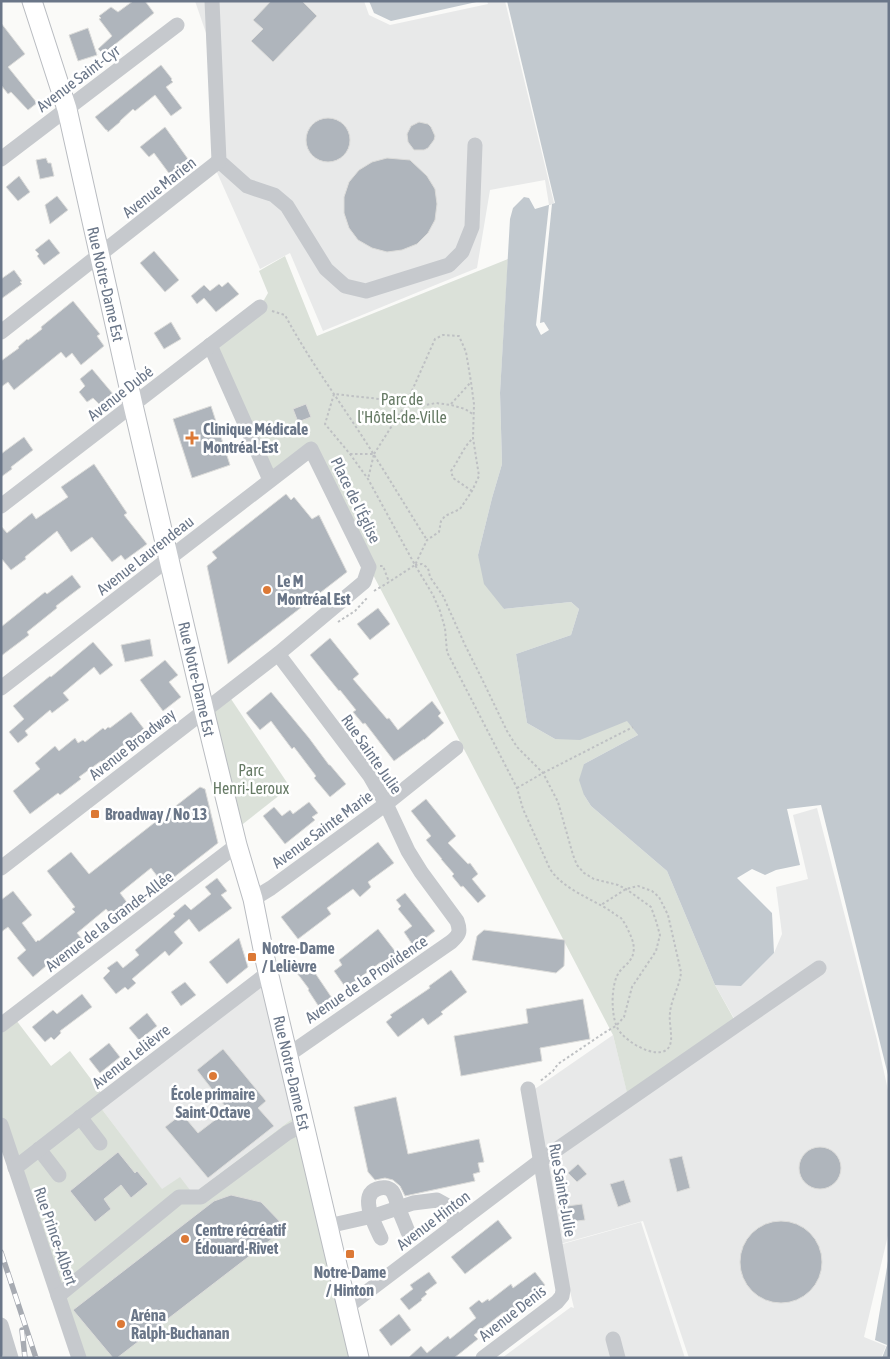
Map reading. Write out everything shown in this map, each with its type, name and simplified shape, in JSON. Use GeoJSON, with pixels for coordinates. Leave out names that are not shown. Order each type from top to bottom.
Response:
{"type":"FeatureCollection","features":[{"type":"Feature","properties":{"kind":"main road","name":"Rue Notre-Dame Est"},"geometry":{"type":"LineString","coordinates":[[32,1],[67,109],[204,710],[237,845],[253,899],[268,973],[359,1358]]}},
{"type":"Feature","properties":{"kind":"street"},"geometry":{"type":"LineString","coordinates":[[212,1],[220,161],[247,186],[274,195],[287,206],[326,269],[345,286],[366,291],[449,265],[462,252],[472,227],[474,145]]}},
{"type":"Feature","properties":{"kind":"street","name":"Avenue Saint-Cyr"},"geometry":{"type":"LineString","coordinates":[[1,159],[177,25]]}},
{"type":"Feature","properties":{"kind":"street","name":"Avenue Marien"},"geometry":{"type":"LineString","coordinates":[[1,332],[220,161]]}},
{"type":"Feature","properties":{"kind":"street","name":"Avenue Dubé"},"geometry":{"type":"LineString","coordinates":[[1,506],[260,307]]}},
{"type":"Feature","properties":{"kind":"street"},"geometry":{"type":"LineString","coordinates":[[210,345],[270,480]]}},
{"type":"Feature","properties":{"kind":"street","name":"Avenue Laurendeau"},"geometry":{"type":"LineString","coordinates":[[1,688],[311,449]]}},
{"type":"Feature","properties":{"kind":"street","name":"Place de l'Église"},"geometry":{"type":"LineString","coordinates":[[311,449],[368,566]]}},
{"type":"Feature","properties":{"kind":"street","name":"Avenue Broadway"},"geometry":{"type":"LineString","coordinates":[[1,868],[278,654],[364,582],[368,566]]}},
{"type":"Feature","properties":{"kind":"street","name":"Rue Sainte Julie"},"geometry":{"type":"LineString","coordinates":[[278,654],[370,776],[386,804],[408,851],[457,921],[460,929]]}},
{"type":"Feature","properties":{"kind":"street","name":"Avenue Sainte Marie"},"geometry":{"type":"LineString","coordinates":[[253,899],[271,888],[386,804],[456,748]]}},
{"type":"Feature","properties":{"kind":"street","name":"Avenue de la Grande-Allée"},"geometry":{"type":"LineString","coordinates":[[1,1024],[237,845]]}},
{"type":"Feature","properties":{"kind":"street","name":"Avenue de la Providence"},"geometry":{"type":"LineString","coordinates":[[288,1055],[451,942],[458,936],[460,929]]}},
{"type":"Feature","properties":{"kind":"street","name":"Avenue Hinton"},"geometry":{"type":"LineString","coordinates":[[347,1307],[540,1161],[819,968]]}},
{"type":"Feature","properties":{"kind":"street","name":"Avenue Lelièvre"},"geometry":{"type":"LineString","coordinates":[[15,1168],[268,973]]}},
{"type":"Feature","properties":{"kind":"street","name":"Rue Sainte-Julie"},"geometry":{"type":"LineString","coordinates":[[528,1090],[562,1284],[562,1296]]}},
{"type":"Feature","properties":{"kind":"street"},"geometry":{"type":"LineString","coordinates":[[80,1118],[100,1143]]}},
{"type":"Feature","properties":{"kind":"street"},"geometry":{"type":"LineString","coordinates":[[58,1296],[179,1197],[201,1196],[287,1132],[304,1124]]}},
{"type":"Feature","properties":{"kind":"street","name":"Rue Prince-Albert"},"geometry":{"type":"LineString","coordinates":[[1,1125],[79,1358]]}},
{"type":"Feature","properties":{"kind":"street"},"geometry":{"type":"LineString","coordinates":[[39,1150],[59,1175]]}},
{"type":"Feature","properties":{"kind":"street"},"geometry":{"type":"LineString","coordinates":[[381,1238],[368,1203],[370,1194],[377,1188],[385,1187],[391,1190],[408,1232]]}},
{"type":"Feature","properties":{"kind":"street"},"geometry":{"type":"LineString","coordinates":[[328,1226],[372,1216],[413,1203],[437,1200],[446,1205],[457,1224]]}},
{"type":"Feature","properties":{"kind":"street","name":"Avenue Denis"},"geometry":{"type":"LineString","coordinates":[[483,1358],[557,1302],[562,1296]]}},
{"type":"Feature","properties":{"kind":"street"},"geometry":{"type":"LineString","coordinates":[[2,1332],[11,1358]]}},
{"type":"Feature","properties":{"kind":"street"},"geometry":{"type":"LineString","coordinates":[[613,1339],[618,1358]]}},
{"type":"Feature","properties":{"kind":"path"},"geometry":{"type":"LineString","coordinates":[[260,307],[285,315],[294,332],[374,454],[426,540]]}},
{"type":"Feature","properties":{"kind":"path"},"geometry":{"type":"LineString","coordinates":[[368,479],[374,454],[407,402],[435,339],[442,335],[459,336],[466,352],[471,382],[474,404],[473,438],[479,476],[472,491],[460,508],[445,516],[441,521],[439,532],[426,540],[415,565]]}},
{"type":"Feature","properties":{"kind":"path"},"geometry":{"type":"LineString","coordinates":[[451,404],[471,382]]}},
{"type":"Feature","properties":{"kind":"path"},"geometry":{"type":"LineString","coordinates":[[334,394],[407,402],[421,406],[451,404],[465,409],[474,415]]}},
{"type":"Feature","properties":{"kind":"path"},"geometry":{"type":"LineString","coordinates":[[334,394],[325,424],[368,479],[433,595],[445,628],[448,652],[517,788],[523,809],[550,869],[556,877],[579,893],[622,919],[634,944],[634,953],[631,960],[618,973],[615,983],[612,1000],[616,1026],[624,1038],[634,1044],[651,1052],[660,1053],[665,1051],[670,1047],[672,1040],[670,1012],[681,972],[668,915],[659,897],[652,891],[638,886],[626,889],[601,905]]}},
{"type":"Feature","properties":{"kind":"path"},"geometry":{"type":"LineString","coordinates":[[472,491],[453,478],[451,471],[460,458],[464,447],[473,438]]}},
{"type":"Feature","properties":{"kind":"path"},"geometry":{"type":"LineString","coordinates":[[350,454],[374,454]]}},
{"type":"Feature","properties":{"kind":"path"},"geometry":{"type":"LineString","coordinates":[[389,582],[415,565],[422,564],[428,568],[430,577],[443,596],[464,645],[507,731],[517,747],[543,773],[558,802],[577,865],[584,873],[594,879],[618,885],[651,907],[660,935],[656,951],[632,987],[624,1017],[616,1026],[558,1064],[553,1071],[528,1090]]}},
{"type":"Feature","properties":{"kind":"path"},"geometry":{"type":"LineString","coordinates":[[517,788],[633,727]]}},
{"type":"Feature","properties":{"kind":"shaded area"},"geometry":{"type":"Polygon","coordinates":[[[195,1],[364,1],[369,15],[390,25],[488,4],[487,1],[505,1],[554,203],[549,205],[545,180],[490,190],[477,268],[323,331],[290,253],[260,269],[215,168],[206,33],[195,1]]]}},
{"type":"Feature","properties":{"kind":"shaded area"},"geometry":{"type":"Polygon","coordinates":[[[369,1],[481,1],[391,21],[374,13],[369,1]]]}},
{"type":"Feature","properties":{"kind":"shaded area"},"geometry":{"type":"Polygon","coordinates":[[[507,1],[889,1],[889,1079],[821,805],[787,809],[800,865],[776,870],[765,875],[752,869],[737,878],[772,913],[774,953],[741,986],[715,985],[667,871],[591,806],[584,795],[579,780],[584,764],[638,735],[627,721],[580,740],[555,739],[527,723],[516,654],[571,635],[579,609],[571,602],[504,609],[484,584],[478,555],[502,464],[500,393],[510,219],[513,208],[524,197],[529,198],[535,209],[555,203],[507,1]]]}},
{"type":"Feature","properties":{"kind":"shaded area"},"geometry":{"type":"Polygon","coordinates":[[[817,808],[877,1040],[889,1095],[889,1231],[864,1337],[886,1346],[881,1358],[689,1358],[643,1221],[560,1244],[532,1091],[613,1035],[629,1100],[739,1027],[715,985],[741,985],[774,953],[782,934],[776,887],[808,879],[793,815],[817,808]]]}},
{"type":"Feature","properties":{"kind":"shaded area","name":"École primaire Saint-Octave"},"geometry":{"type":"Polygon","coordinates":[[[268,973],[301,1112],[193,1194],[162,1190],[98,1104],[268,973]]]}},
{"type":"Feature","properties":{"kind":"shaded area"},"geometry":{"type":"Polygon","coordinates":[[[641,1222],[685,1358],[502,1358],[571,1307],[574,1308],[559,1245],[641,1222]]]}},
{"type":"Feature","properties":{"kind":"shaded area"},"geometry":{"type":"Polygon","coordinates":[[[889,1255],[889,1358],[882,1358],[887,1345],[875,1340],[889,1255]]]}},
{"type":"Feature","properties":{"kind":"green space","name":"Parc de l'Hôtel-de-Ville"},"geometry":{"type":"Polygon","coordinates":[[[285,256],[317,336],[508,259],[500,393],[502,464],[478,555],[504,609],[571,602],[579,609],[571,635],[516,654],[527,723],[555,739],[580,739],[627,720],[638,735],[584,764],[584,795],[591,806],[667,871],[715,985],[739,1028],[629,1101],[613,1035],[369,567],[312,450],[270,480],[210,345],[260,307],[268,293],[259,271],[285,256]]]}},
{"type":"Feature","properties":{"kind":"green space","name":"Parc Henri-Leroux"},"geometry":{"type":"Polygon","coordinates":[[[227,693],[290,787],[234,831],[204,710],[227,693]]]}},
{"type":"Feature","properties":{"kind":"green space","name":"Centre récréatif Édouard-Rivet"},"geometry":{"type":"Polygon","coordinates":[[[13,1016],[51,1066],[70,1051],[105,1098],[98,1104],[162,1189],[180,1177],[193,1194],[301,1112],[359,1358],[79,1358],[1,1125],[1,1025],[13,1016]]]}},
{"type":"Feature","properties":{"kind":"pier"},"geometry":{"type":"Polygon","coordinates":[[[552,204],[540,323],[544,322],[549,330],[541,335],[536,325],[549,205],[552,204]]]}},
{"type":"Feature","properties":{"kind":"building"},"geometry":{"type":"Polygon","coordinates":[[[133,1],[145,1],[154,13],[103,54],[98,49],[112,36],[99,19],[101,18],[99,16],[111,7],[118,12],[133,1]]]}},
{"type":"Feature","properties":{"kind":"building"},"geometry":{"type":"Polygon","coordinates":[[[271,1],[302,1],[317,16],[273,62],[251,41],[263,29],[253,20],[271,1]]]}},
{"type":"Feature","properties":{"kind":"building"},"geometry":{"type":"Polygon","coordinates":[[[1,23],[25,54],[8,67],[37,103],[28,110],[11,92],[8,94],[1,85],[1,23]]]}},
{"type":"Feature","properties":{"kind":"building"},"geometry":{"type":"Polygon","coordinates":[[[88,28],[97,55],[78,61],[69,35],[88,28]]]}},
{"type":"Feature","properties":{"kind":"building"},"geometry":{"type":"Polygon","coordinates":[[[161,65],[173,82],[166,87],[182,108],[171,116],[155,95],[135,111],[133,109],[108,132],[95,117],[161,65]]]}},
{"type":"Feature","properties":{"kind":"building"},"geometry":{"type":"Polygon","coordinates":[[[328,118],[340,122],[346,128],[350,140],[346,152],[340,158],[328,162],[316,158],[310,152],[306,140],[310,128],[316,122],[328,118]]]}},
{"type":"Feature","properties":{"kind":"building"},"geometry":{"type":"Polygon","coordinates":[[[419,122],[428,124],[435,136],[428,148],[414,150],[408,142],[407,134],[411,126],[419,122]]]}},
{"type":"Feature","properties":{"kind":"building"},"geometry":{"type":"Polygon","coordinates":[[[165,127],[188,159],[186,161],[188,163],[171,176],[154,153],[149,157],[140,147],[165,127]]]}},
{"type":"Feature","properties":{"kind":"building"},"geometry":{"type":"Polygon","coordinates":[[[46,158],[48,163],[51,163],[54,176],[40,179],[36,160],[46,158]]]}},
{"type":"Feature","properties":{"kind":"building"},"geometry":{"type":"Polygon","coordinates":[[[387,158],[410,160],[427,176],[435,189],[437,204],[435,220],[428,233],[417,244],[402,250],[387,252],[372,248],[358,240],[349,228],[344,213],[344,197],[349,182],[359,170],[372,162],[387,158]]]}},
{"type":"Feature","properties":{"kind":"building"},"geometry":{"type":"Polygon","coordinates":[[[19,176],[30,192],[18,201],[6,187],[19,176]]]}},
{"type":"Feature","properties":{"kind":"building"},"geometry":{"type":"Polygon","coordinates":[[[57,196],[68,210],[50,224],[45,205],[57,196]]]}},
{"type":"Feature","properties":{"kind":"building"},"geometry":{"type":"Polygon","coordinates":[[[49,239],[60,253],[44,265],[35,250],[49,239]]]}},
{"type":"Feature","properties":{"kind":"building"},"geometry":{"type":"Polygon","coordinates":[[[154,251],[179,280],[165,292],[140,263],[154,251]]]}},
{"type":"Feature","properties":{"kind":"building"},"geometry":{"type":"Polygon","coordinates":[[[14,270],[22,284],[1,299],[1,279],[14,270]]]}},
{"type":"Feature","properties":{"kind":"building"},"geometry":{"type":"Polygon","coordinates":[[[228,282],[239,294],[216,312],[204,298],[197,304],[191,296],[204,285],[210,291],[219,284],[222,287],[228,282]]]}},
{"type":"Feature","properties":{"kind":"building"},"geometry":{"type":"Polygon","coordinates":[[[73,301],[100,334],[97,336],[104,346],[81,365],[72,353],[66,358],[61,352],[14,390],[8,382],[1,387],[1,361],[42,329],[41,327],[73,301]]]}},
{"type":"Feature","properties":{"kind":"building"},"geometry":{"type":"Polygon","coordinates":[[[171,322],[181,339],[164,349],[154,333],[171,322]]]}},
{"type":"Feature","properties":{"kind":"building"},"geometry":{"type":"Polygon","coordinates":[[[92,369],[113,394],[100,405],[93,398],[87,402],[79,392],[85,386],[80,379],[92,369]]]}},
{"type":"Feature","properties":{"kind":"building"},"geometry":{"type":"Polygon","coordinates":[[[306,404],[311,417],[298,422],[293,409],[306,404]]]}},
{"type":"Feature","properties":{"kind":"building"},"geometry":{"type":"Polygon","coordinates":[[[211,406],[230,465],[192,478],[173,419],[211,406]]]}},
{"type":"Feature","properties":{"kind":"building"},"geometry":{"type":"Polygon","coordinates":[[[24,437],[33,450],[1,477],[1,454],[24,437]]]}},
{"type":"Feature","properties":{"kind":"building"},"geometry":{"type":"Polygon","coordinates":[[[94,464],[127,513],[124,515],[147,544],[125,560],[121,555],[112,562],[92,537],[71,552],[57,531],[11,570],[1,558],[1,526],[7,533],[32,513],[36,519],[68,497],[61,487],[94,464]]]}},
{"type":"Feature","properties":{"kind":"building","name":"Le M Montréal Est"},"geometry":{"type":"Polygon","coordinates":[[[286,494],[291,500],[294,497],[312,519],[319,515],[347,572],[228,664],[207,566],[217,558],[212,552],[286,494]]]}},
{"type":"Feature","properties":{"kind":"building"},"geometry":{"type":"Polygon","coordinates":[[[72,575],[81,587],[27,632],[29,635],[1,656],[1,627],[45,592],[47,594],[72,575]]]}},
{"type":"Feature","properties":{"kind":"building"},"geometry":{"type":"Polygon","coordinates":[[[378,608],[390,624],[370,640],[357,624],[378,608]]]}},
{"type":"Feature","properties":{"kind":"building"},"geometry":{"type":"Polygon","coordinates":[[[330,638],[359,674],[353,679],[398,730],[432,701],[441,713],[438,716],[444,723],[394,761],[365,723],[363,724],[353,712],[356,710],[310,655],[330,638]]]}},
{"type":"Feature","properties":{"kind":"building"},"geometry":{"type":"Polygon","coordinates":[[[150,639],[153,656],[125,662],[121,645],[150,639]]]}},
{"type":"Feature","properties":{"kind":"building"},"geometry":{"type":"Polygon","coordinates":[[[93,642],[113,665],[100,675],[94,667],[63,693],[69,700],[52,713],[50,710],[25,731],[28,735],[18,743],[9,732],[24,719],[13,706],[93,642]]]}},
{"type":"Feature","properties":{"kind":"building"},"geometry":{"type":"Polygon","coordinates":[[[165,660],[178,675],[169,682],[181,697],[163,711],[140,680],[165,660]]]}},
{"type":"Feature","properties":{"kind":"building"},"geometry":{"type":"Polygon","coordinates":[[[271,692],[346,784],[330,797],[314,778],[316,776],[294,747],[292,749],[271,721],[260,730],[246,713],[271,692]]]}},
{"type":"Feature","properties":{"kind":"building"},"geometry":{"type":"Polygon","coordinates":[[[131,712],[144,729],[102,762],[79,777],[81,779],[60,795],[58,793],[30,814],[13,791],[40,769],[35,763],[55,746],[59,751],[75,738],[78,743],[83,740],[85,742],[103,728],[105,730],[108,727],[110,728],[131,712]]]}},
{"type":"Feature","properties":{"kind":"building"},"geometry":{"type":"Polygon","coordinates":[[[200,787],[205,789],[218,843],[164,885],[151,868],[120,893],[132,909],[116,921],[106,909],[77,933],[82,939],[67,951],[66,949],[33,977],[17,958],[26,950],[8,927],[1,932],[1,900],[13,891],[32,915],[22,923],[36,942],[39,941],[75,912],[72,909],[75,907],[47,871],[71,852],[89,874],[200,787]]]}},
{"type":"Feature","properties":{"kind":"building"},"geometry":{"type":"Polygon","coordinates":[[[426,799],[456,836],[448,843],[468,864],[470,863],[478,874],[472,879],[486,896],[478,903],[452,876],[454,874],[426,840],[431,836],[411,811],[426,799]]]}},
{"type":"Feature","properties":{"kind":"building"},"geometry":{"type":"Polygon","coordinates":[[[309,802],[318,813],[312,817],[315,820],[285,844],[263,816],[274,807],[282,816],[290,810],[293,814],[309,802]]]}},
{"type":"Feature","properties":{"kind":"building"},"geometry":{"type":"Polygon","coordinates":[[[378,842],[394,863],[368,882],[371,887],[360,897],[353,889],[327,908],[331,914],[298,939],[281,917],[378,842]]]}},
{"type":"Feature","properties":{"kind":"building"},"geometry":{"type":"Polygon","coordinates":[[[217,878],[227,891],[221,895],[232,908],[199,932],[189,919],[174,932],[183,943],[169,956],[165,951],[132,979],[136,983],[128,990],[125,987],[116,994],[103,978],[110,971],[107,968],[117,961],[123,968],[139,955],[135,950],[175,916],[173,914],[185,904],[191,910],[211,894],[205,887],[217,878]]]}},
{"type":"Feature","properties":{"kind":"building"},"geometry":{"type":"Polygon","coordinates":[[[405,893],[435,931],[414,947],[404,932],[412,926],[398,909],[401,906],[396,900],[405,893]]]}},
{"type":"Feature","properties":{"kind":"building"},"geometry":{"type":"Polygon","coordinates":[[[378,929],[398,955],[389,962],[388,960],[381,962],[346,988],[334,971],[342,965],[339,960],[378,929]]]}},
{"type":"Feature","properties":{"kind":"building"},"geometry":{"type":"Polygon","coordinates":[[[484,930],[565,940],[564,966],[556,973],[472,960],[477,936],[484,930]]]}},
{"type":"Feature","properties":{"kind":"building"},"geometry":{"type":"Polygon","coordinates":[[[239,938],[248,967],[227,984],[209,962],[239,938]]]}},
{"type":"Feature","properties":{"kind":"building"},"geometry":{"type":"Polygon","coordinates":[[[309,964],[338,1007],[325,1016],[297,973],[309,964]]]}},
{"type":"Feature","properties":{"kind":"building"},"geometry":{"type":"Polygon","coordinates":[[[451,970],[467,992],[441,1012],[443,1014],[428,1025],[423,1018],[398,1037],[386,1022],[392,1017],[390,1015],[430,988],[429,986],[451,970]]]}},
{"type":"Feature","properties":{"kind":"building"},"geometry":{"type":"Polygon","coordinates":[[[185,982],[196,995],[181,1006],[171,992],[185,982]]]}},
{"type":"Feature","properties":{"kind":"building"},"geometry":{"type":"Polygon","coordinates":[[[82,994],[92,1007],[60,1031],[61,1033],[54,1040],[51,1037],[45,1042],[32,1027],[53,1010],[57,1014],[82,994]]]}},
{"type":"Feature","properties":{"kind":"building"},"geometry":{"type":"Polygon","coordinates":[[[583,999],[590,1039],[540,1048],[542,1061],[461,1076],[454,1036],[528,1023],[526,1009],[583,999]]]}},
{"type":"Feature","properties":{"kind":"building"},"geometry":{"type":"Polygon","coordinates":[[[147,1013],[157,1026],[139,1040],[129,1028],[147,1013]]]}},
{"type":"Feature","properties":{"kind":"building"},"geometry":{"type":"Polygon","coordinates":[[[109,1043],[120,1057],[100,1073],[89,1059],[109,1043]]]}},
{"type":"Feature","properties":{"kind":"building"},"geometry":{"type":"Polygon","coordinates":[[[223,1049],[266,1101],[258,1108],[274,1126],[208,1178],[165,1127],[182,1114],[198,1133],[228,1110],[197,1070],[223,1049]]]}},
{"type":"Feature","properties":{"kind":"building"},"geometry":{"type":"Polygon","coordinates":[[[396,1097],[408,1154],[479,1139],[484,1162],[478,1163],[480,1172],[473,1174],[475,1181],[405,1196],[400,1186],[393,1180],[385,1178],[375,1180],[368,1172],[354,1107],[396,1097]]]}},
{"type":"Feature","properties":{"kind":"building"},"geometry":{"type":"Polygon","coordinates":[[[824,1147],[832,1150],[838,1156],[841,1168],[838,1180],[832,1186],[816,1189],[808,1186],[802,1180],[799,1164],[802,1156],[808,1150],[824,1147]]]}},
{"type":"Feature","properties":{"kind":"building"},"geometry":{"type":"Polygon","coordinates":[[[118,1152],[135,1173],[137,1171],[148,1184],[131,1198],[121,1185],[104,1199],[111,1209],[95,1222],[70,1191],[118,1152]]]}},
{"type":"Feature","properties":{"kind":"building"},"geometry":{"type":"Polygon","coordinates":[[[682,1156],[690,1188],[677,1192],[669,1159],[682,1156]]]}},
{"type":"Feature","properties":{"kind":"building"},"geometry":{"type":"Polygon","coordinates":[[[578,1164],[587,1174],[577,1182],[568,1173],[578,1164]]]}},
{"type":"Feature","properties":{"kind":"building"},"geometry":{"type":"Polygon","coordinates":[[[624,1180],[631,1202],[618,1207],[610,1184],[624,1180]]]}},
{"type":"Feature","properties":{"kind":"building"},"geometry":{"type":"Polygon","coordinates":[[[231,1195],[261,1202],[286,1228],[117,1358],[113,1358],[73,1310],[214,1201],[231,1195]]]}},
{"type":"Feature","properties":{"kind":"building"},"geometry":{"type":"Polygon","coordinates":[[[582,1204],[585,1220],[569,1222],[567,1206],[582,1204]]]}},
{"type":"Feature","properties":{"kind":"building"},"geometry":{"type":"Polygon","coordinates":[[[498,1220],[512,1238],[465,1274],[451,1257],[498,1220]]]}},
{"type":"Feature","properties":{"kind":"building"},"geometry":{"type":"Polygon","coordinates":[[[781,1221],[797,1224],[810,1233],[819,1246],[822,1262],[819,1278],[810,1291],[797,1300],[781,1303],[765,1300],[752,1291],[743,1278],[740,1262],[743,1246],[752,1233],[765,1224],[781,1221]]]}},
{"type":"Feature","properties":{"kind":"building"},"geometry":{"type":"Polygon","coordinates":[[[429,1272],[437,1283],[425,1292],[427,1294],[422,1300],[409,1310],[400,1299],[413,1289],[410,1285],[429,1272]]]}},
{"type":"Feature","properties":{"kind":"building"},"geometry":{"type":"Polygon","coordinates":[[[535,1272],[545,1285],[507,1316],[504,1312],[474,1335],[478,1339],[454,1358],[408,1358],[421,1346],[427,1353],[448,1336],[450,1339],[476,1318],[469,1308],[479,1300],[482,1303],[488,1299],[489,1301],[511,1284],[513,1288],[535,1272]]]}},
{"type":"Feature","properties":{"kind":"building"},"geometry":{"type":"Polygon","coordinates":[[[399,1314],[411,1330],[391,1346],[379,1330],[399,1314]]]}},
{"type":"Feature","properties":{"kind":"railway"},"geometry":{"type":"LineString","coordinates":[[1,1252],[36,1358]]}},
{"type":"Feature","properties":{"kind":"railway"},"geometry":{"type":"LineString","coordinates":[[22,1330],[25,1358]]}},
{"type":"Feature","properties":{"kind":"place","name":"Clinique Médicale Montréal-Est"},"geometry":{"type":"Point","coordinates":[192,438]}},
{"type":"Feature","properties":{"kind":"place","name":"Le M Montréal Est"},"geometry":{"type":"Point","coordinates":[267,590]}},
{"type":"Feature","properties":{"kind":"place","name":"Broadway / No 13"},"geometry":{"type":"Point","coordinates":[95,814]}},
{"type":"Feature","properties":{"kind":"place","name":"Notre-Dame / Lelièvre"},"geometry":{"type":"Point","coordinates":[252,957]}},
{"type":"Feature","properties":{"kind":"place","name":"École primaire Saint-Octave"},"geometry":{"type":"Point","coordinates":[213,1076]}},
{"type":"Feature","properties":{"kind":"place","name":"Centre récréatif Édouard-Rivet"},"geometry":{"type":"Point","coordinates":[185,1239]}},
{"type":"Feature","properties":{"kind":"place","name":"Notre-Dame / Hinton"},"geometry":{"type":"Point","coordinates":[350,1254]}},
{"type":"Feature","properties":{"kind":"place","name":"Aréna Ralph-Buchanan"},"geometry":{"type":"Point","coordinates":[121,1324]}}]}
